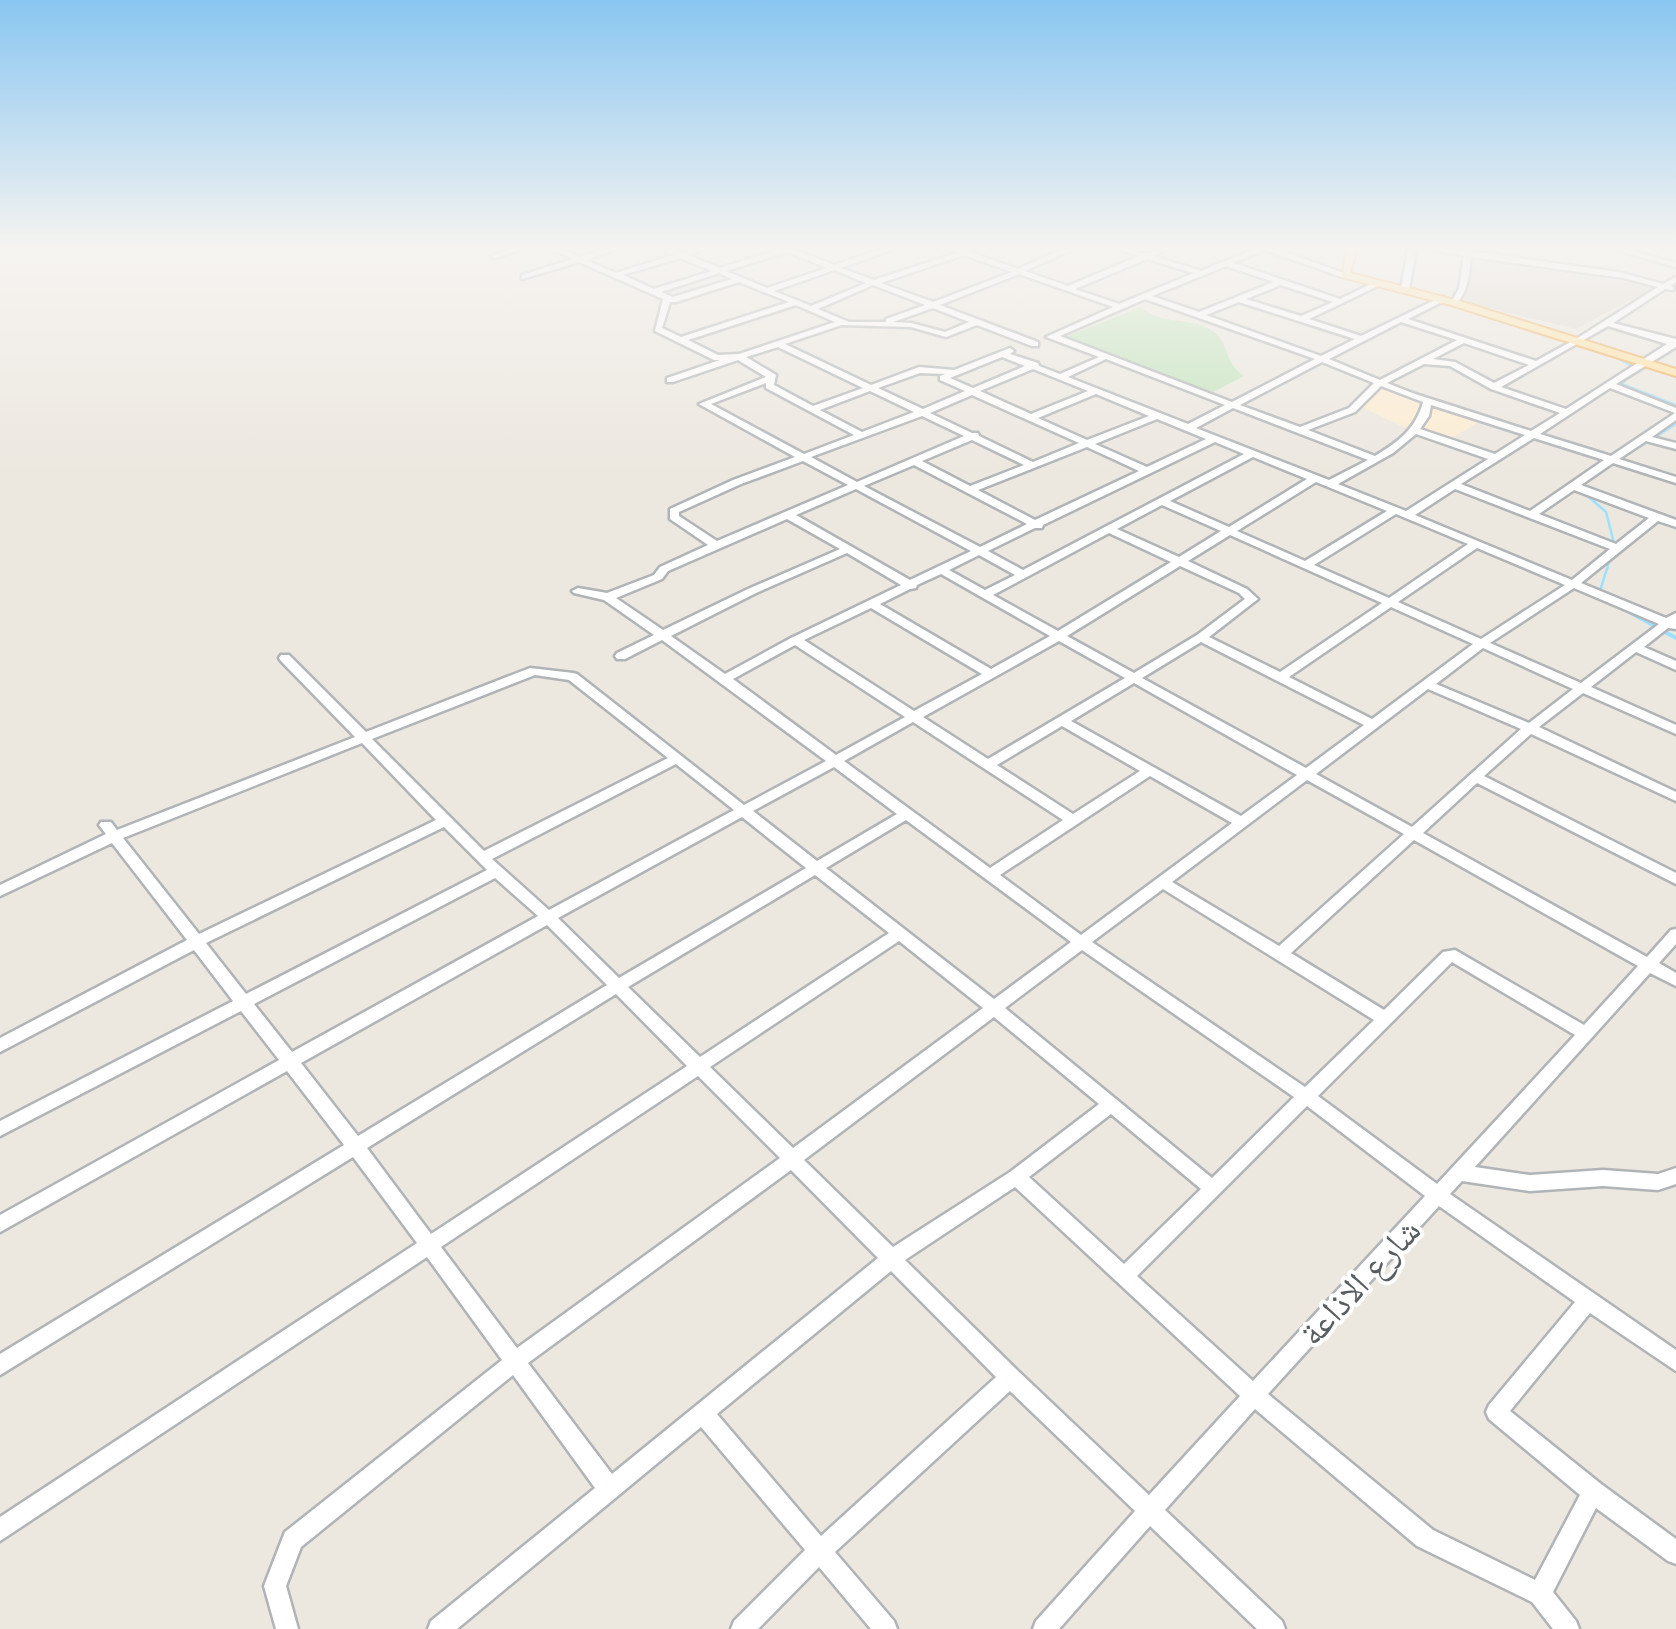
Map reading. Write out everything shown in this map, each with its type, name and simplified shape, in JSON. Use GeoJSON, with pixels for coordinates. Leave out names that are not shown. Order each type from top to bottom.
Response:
{"type":"FeatureCollection","features":[{"type":"Feature","properties":{"kind":"main road"},"geometry":{"type":"LineString","coordinates":[[1527,325],[1676,373]]}},
{"type":"Feature","properties":{"kind":"street"},"geometry":{"type":"LineString","coordinates":[[659,325],[658,329],[717,358],[738,356],[774,377]]}},
{"type":"Feature","properties":{"kind":"street"},"geometry":{"type":"LineString","coordinates":[[682,340],[728,325]]}},
{"type":"Feature","properties":{"kind":"street"},"geometry":{"type":"LineString","coordinates":[[670,380],[833,325]]}},
{"type":"Feature","properties":{"kind":"street"},"geometry":{"type":"LineString","coordinates":[[894,325],[946,335],[969,325]]}},
{"type":"Feature","properties":{"kind":"street"},"geometry":{"type":"LineString","coordinates":[[984,325],[1035,344]]}},
{"type":"Feature","properties":{"kind":"street"},"geometry":{"type":"LineString","coordinates":[[1078,325],[942,378],[1148,471]]}},
{"type":"Feature","properties":{"kind":"street"},"geometry":{"type":"LineString","coordinates":[[1225,325],[1322,359],[1378,384],[1676,480]]}},
{"type":"Feature","properties":{"kind":"street"},"geometry":{"type":"LineString","coordinates":[[1320,325],[1362,339]]}},
{"type":"Feature","properties":{"kind":"street"},"geometry":{"type":"LineString","coordinates":[[1188,428],[1392,325]]}},
{"type":"Feature","properties":{"kind":"street"},"geometry":{"type":"LineString","coordinates":[[1418,325],[1533,364]]}},
{"type":"Feature","properties":{"kind":"street"},"geometry":{"type":"LineString","coordinates":[[1494,388],[1602,325]]}},
{"type":"Feature","properties":{"kind":"street"},"geometry":{"type":"LineString","coordinates":[[1612,325],[1675,343]]}},
{"type":"Feature","properties":{"kind":"street"},"geometry":{"type":"LineString","coordinates":[[1053,336],[1374,459]]}},
{"type":"Feature","properties":{"kind":"street"},"geometry":{"type":"LineString","coordinates":[[1301,430],[1352,410],[1378,384],[1464,340]]}},
{"type":"Feature","properties":{"kind":"street"},"geometry":{"type":"LineString","coordinates":[[1407,515],[1675,343]]}},
{"type":"Feature","properties":{"kind":"street"},"geometry":{"type":"LineString","coordinates":[[776,344],[1030,464]]}},
{"type":"Feature","properties":{"kind":"street"},"geometry":{"type":"LineString","coordinates":[[1002,354],[1673,622]]}},
{"type":"Feature","properties":{"kind":"street"},"geometry":{"type":"LineString","coordinates":[[1061,377],[1107,356]]}},
{"type":"Feature","properties":{"kind":"street"},"geometry":{"type":"LineString","coordinates":[[1424,360],[1464,369],[1494,388],[1566,412]]}},
{"type":"Feature","properties":{"kind":"street"},"geometry":{"type":"LineString","coordinates":[[716,545],[674,518],[674,511],[1035,366]]}},
{"type":"Feature","properties":{"kind":"street"},"geometry":{"type":"LineString","coordinates":[[813,409],[919,370],[957,372]]}},
{"type":"Feature","properties":{"kind":"street"},"geometry":{"type":"LineString","coordinates":[[774,377],[769,386],[862,436]]}},
{"type":"Feature","properties":{"kind":"street"},"geometry":{"type":"LineString","coordinates":[[774,377],[704,404],[1024,574]]}},
{"type":"Feature","properties":{"kind":"street"},"geometry":{"type":"LineString","coordinates":[[1610,385],[1676,413]]}},
{"type":"Feature","properties":{"kind":"street"},"geometry":{"type":"LineString","coordinates":[[1032,418],[1096,391]]}},
{"type":"Feature","properties":{"kind":"street"},"geometry":{"type":"LineString","coordinates":[[0,1224],[1056,638],[1230,532],[1323,481],[1374,459],[1416,431],[1427,411],[1428,400]]}},
{"type":"Feature","properties":{"kind":"street"},"geometry":{"type":"LineString","coordinates":[[1531,515],[1676,413]]}},
{"type":"Feature","properties":{"kind":"street"},"geometry":{"type":"LineString","coordinates":[[970,490],[1156,416]]}},
{"type":"Feature","properties":{"kind":"street"},"geometry":{"type":"LineString","coordinates":[[1416,431],[1496,458]]}},
{"type":"Feature","properties":{"kind":"street"},"geometry":{"type":"LineString","coordinates":[[608,597],[658,577],[664,570],[716,545],[975,435]]}},
{"type":"Feature","properties":{"kind":"street"},"geometry":{"type":"LineString","coordinates":[[1643,437],[1676,446]]}},
{"type":"Feature","properties":{"kind":"street"},"geometry":{"type":"LineString","coordinates":[[726,678],[794,640],[982,554],[1215,438]]}},
{"type":"Feature","properties":{"kind":"street"},"geometry":{"type":"LineString","coordinates":[[985,596],[1253,453]]}},
{"type":"Feature","properties":{"kind":"street"},"geometry":{"type":"LineString","coordinates":[[914,461],[1038,526]]}},
{"type":"Feature","properties":{"kind":"street"},"geometry":{"type":"LineString","coordinates":[[1454,486],[1615,548]]}},
{"type":"Feature","properties":{"kind":"street"},"geometry":{"type":"LineString","coordinates":[[1573,486],[1676,524]]}},
{"type":"Feature","properties":{"kind":"street"},"geometry":{"type":"LineString","coordinates":[[1164,502],[1676,730]]}},
{"type":"Feature","properties":{"kind":"street"},"geometry":{"type":"LineString","coordinates":[[1306,566],[1395,510]]}},
{"type":"Feature","properties":{"kind":"street"},"geometry":{"type":"LineString","coordinates":[[790,516],[912,586]]}},
{"type":"Feature","properties":{"kind":"street"},"geometry":{"type":"LineString","coordinates":[[287,1629],[276,1586],[293,1540],[514,1362],[1309,776],[1482,642],[1575,584],[1656,517]]}},
{"type":"Feature","properties":{"kind":"street"},"geometry":{"type":"LineString","coordinates":[[986,765],[1202,637],[1251,602],[1251,597],[1113,531]]}},
{"type":"Feature","properties":{"kind":"street"},"geometry":{"type":"LineString","coordinates":[[1280,678],[1477,543]]}},
{"type":"Feature","properties":{"kind":"street"},"geometry":{"type":"LineString","coordinates":[[622,656],[846,550]]}},
{"type":"Feature","properties":{"kind":"street"},"geometry":{"type":"LineString","coordinates":[[944,572],[1056,638],[1416,833],[1676,980]]}},
{"type":"Feature","properties":{"kind":"street"},"geometry":{"type":"LineString","coordinates":[[578,592],[608,597],[726,678],[1082,944],[1307,1097],[1439,1196],[1676,1362]]}},
{"type":"Feature","properties":{"kind":"street"},"geometry":{"type":"LineString","coordinates":[[874,605],[991,674]]}},
{"type":"Feature","properties":{"kind":"street"},"geometry":{"type":"LineString","coordinates":[[1280,954],[1530,728],[1581,686],[1673,622]]}},
{"type":"Feature","properties":{"kind":"street"},"geometry":{"type":"LineString","coordinates":[[1202,637],[1374,725]]}},
{"type":"Feature","properties":{"kind":"street"},"geometry":{"type":"LineString","coordinates":[[794,640],[1073,820]]}},
{"type":"Feature","properties":{"kind":"street"},"geometry":{"type":"LineString","coordinates":[[1636,648],[1676,666]]}},
{"type":"Feature","properties":{"kind":"street"},"geometry":{"type":"LineString","coordinates":[[285,658],[482,858],[548,917],[1010,1377],[1274,1629]]}},
{"type":"Feature","properties":{"kind":"street"},"geometry":{"type":"LineString","coordinates":[[0,891],[110,830],[366,739],[534,671],[572,677],[900,933],[1213,1188]]}},
{"type":"Feature","properties":{"kind":"street"},"geometry":{"type":"LineString","coordinates":[[1428,685],[1676,797]]}},
{"type":"Feature","properties":{"kind":"street"},"geometry":{"type":"LineString","coordinates":[[1062,722],[1243,823]]}},
{"type":"Feature","properties":{"kind":"street"},"geometry":{"type":"LineString","coordinates":[[482,858],[676,759]]}},
{"type":"Feature","properties":{"kind":"street"},"geometry":{"type":"LineString","coordinates":[[989,875],[1150,770]]}},
{"type":"Feature","properties":{"kind":"street"},"geometry":{"type":"LineString","coordinates":[[1477,778],[1676,880]]}},
{"type":"Feature","properties":{"kind":"street"},"geometry":{"type":"LineString","coordinates":[[0,1365],[616,986],[906,814]]}},
{"type":"Feature","properties":{"kind":"street"},"geometry":{"type":"LineString","coordinates":[[0,1046],[196,942],[446,821]]}},
{"type":"Feature","properties":{"kind":"street"},"geometry":{"type":"LineString","coordinates":[[110,830],[356,1146],[610,1490]]}},
{"type":"Feature","properties":{"kind":"street"},"geometry":{"type":"LineString","coordinates":[[0,1129],[497,871]]}},
{"type":"Feature","properties":{"kind":"street"},"geometry":{"type":"LineString","coordinates":[[1164,883],[1384,1018]]}},
{"type":"Feature","properties":{"kind":"street"},"geometry":{"type":"LineString","coordinates":[[0,1530],[900,933]]}},
{"type":"Feature","properties":{"kind":"street","name":"شارع الاذاعة"},"geometry":{"type":"LineString","coordinates":[[1044,1629],[1253,1394],[1462,1173],[1676,934]]}},
{"type":"Feature","properties":{"kind":"street"},"geometry":{"type":"LineString","coordinates":[[1124,1276],[1452,955],[1585,1033]]}},
{"type":"Feature","properties":{"kind":"street"},"geometry":{"type":"LineString","coordinates":[[439,1629],[891,1259],[1016,1177],[1109,1106]]}},
{"type":"Feature","properties":{"kind":"street"},"geometry":{"type":"LineString","coordinates":[[1462,1173],[1530,1184],[1604,1178],[1658,1182],[1676,1176]]}},
{"type":"Feature","properties":{"kind":"street"},"geometry":{"type":"LineString","coordinates":[[1016,1177],[1253,1394],[1425,1538],[1540,1594],[1568,1629]]}},
{"type":"Feature","properties":{"kind":"street"},"geometry":{"type":"LineString","coordinates":[[1588,1301],[1496,1412],[1593,1492],[1676,1553]]}},
{"type":"Feature","properties":{"kind":"street"},"geometry":{"type":"LineString","coordinates":[[742,1629],[819,1552],[1010,1377]]}},
{"type":"Feature","properties":{"kind":"street"},"geometry":{"type":"LineString","coordinates":[[702,1414],[886,1629]]}},
{"type":"Feature","properties":{"kind":"street"},"geometry":{"type":"LineString","coordinates":[[1540,1594],[1593,1492]]}},
{"type":"Feature","properties":{"kind":"shaded area"},"geometry":{"type":"Polygon","coordinates":[[[1389,384],[1482,420],[1451,439],[1410,430],[1353,403],[1389,384]]]}},
{"type":"Feature","properties":{"kind":"green space"},"geometry":{"type":"Polygon","coordinates":[[[1096,325],[1200,325],[1217,335],[1233,365],[1244,376],[1211,393],[1066,337],[1096,325]]]}},
{"type":"Feature","properties":{"kind":"waterway"},"geometry":{"type":"LineString","coordinates":[[1536,325],[1573,338]]}},
{"type":"Feature","properties":{"kind":"waterway"},"geometry":{"type":"LineString","coordinates":[[1609,354],[1630,365],[1633,372],[1622,384],[1676,405]]}},
{"type":"Feature","properties":{"kind":"waterway"},"geometry":{"type":"LineString","coordinates":[[1609,466],[1676,424]]}},
{"type":"Feature","properties":{"kind":"waterway"},"geometry":{"type":"LineString","coordinates":[[1584,493],[1606,512],[1615,547]]}},
{"type":"Feature","properties":{"kind":"waterway"},"geometry":{"type":"LineString","coordinates":[[1599,594],[1611,556]]}},
{"type":"Feature","properties":{"kind":"waterway"},"geometry":{"type":"LineString","coordinates":[[1606,600],[1653,626]]}},
{"type":"Feature","properties":{"kind":"waterway"},"geometry":{"type":"LineString","coordinates":[[1649,623],[1676,638]]}}]}
